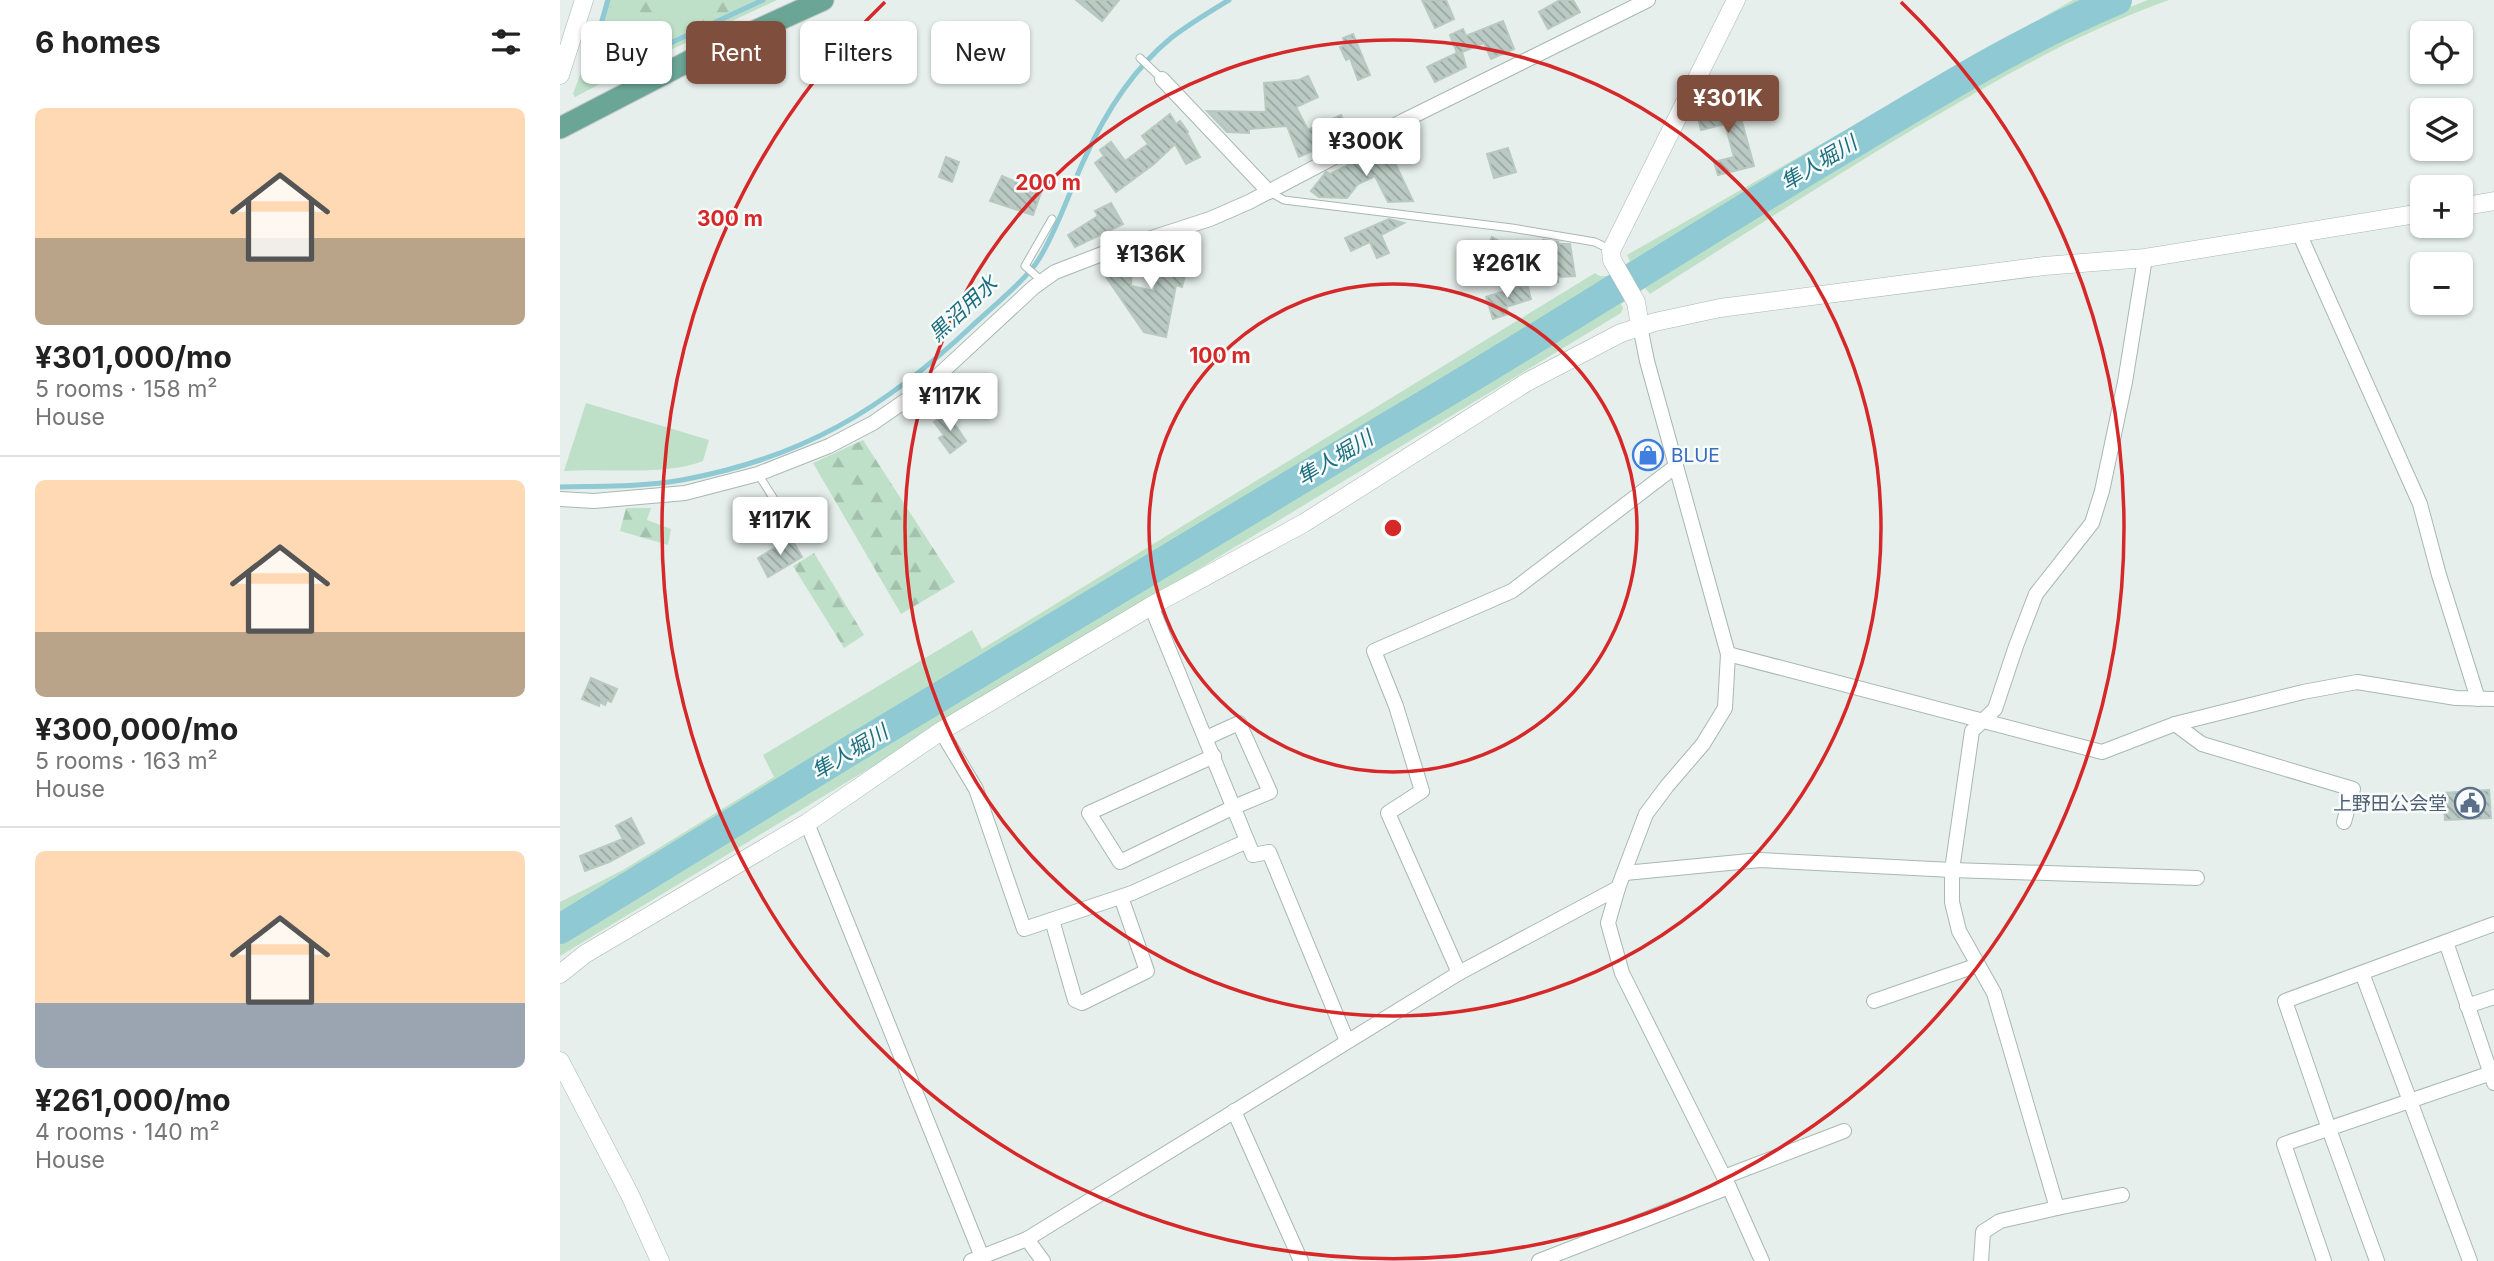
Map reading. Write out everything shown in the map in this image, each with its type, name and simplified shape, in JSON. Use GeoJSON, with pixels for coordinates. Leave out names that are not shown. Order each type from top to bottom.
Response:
{"type":"FeatureCollection","features":[{"type":"Feature","properties":{"kind":"main road"},"geometry":{"type":"LineString","coordinates":[[560,128],[693,59],[823,0]]}},
{"type":"Feature","properties":{"kind":"street"},"geometry":{"type":"LineString","coordinates":[[560,75],[568,27],[584,0]]}},
{"type":"Feature","properties":{"kind":"street"},"geometry":{"type":"LineString","coordinates":[[560,499],[594,501],[676,494],[758,474],[829,446],[873,423],[928,384],[1038,277],[1210,219],[1269,192],[1403,121],[1648,0]]}},
{"type":"Feature","properties":{"kind":"street"},"geometry":{"type":"LineString","coordinates":[[1736,0],[1613,259],[1636,302],[1647,361],[1728,654],[1725,708],[1703,744],[1647,814],[1618,888],[1608,923],[1622,973],[1726,1182],[1762,1261]]}},
{"type":"Feature","properties":{"kind":"street"},"geometry":{"type":"LineString","coordinates":[[1163,79],[1269,192]]}},
{"type":"Feature","properties":{"kind":"street"},"geometry":{"type":"LineString","coordinates":[[2473,205],[2494,201]]}},
{"type":"Feature","properties":{"kind":"street"},"geometry":{"type":"LineString","coordinates":[[560,974],[585,954],[807,823],[941,731],[1151,606],[1304,523],[1527,382],[1640,326],[1720,308],[2044,266],[2146,258],[2410,215]]}},
{"type":"Feature","properties":{"kind":"street"},"geometry":{"type":"LineString","coordinates":[[2299,233],[2420,504],[2478,699]]}},
{"type":"Feature","properties":{"kind":"street"},"geometry":{"type":"LineString","coordinates":[[2056,1208],[1994,993],[1959,931],[1952,902],[1952,870],[1972,731],[1995,709],[2035,594],[2092,523],[2102,491],[2125,382],[2146,258]]}},
{"type":"Feature","properties":{"kind":"street"},"geometry":{"type":"LineString","coordinates":[[1459,973],[1388,813],[1422,792],[1396,706],[1374,650],[1511,591],[1676,466]]}},
{"type":"Feature","properties":{"kind":"street"},"geometry":{"type":"LineString","coordinates":[[1151,606],[1253,856],[1269,852],[1347,1041]]}},
{"type":"Feature","properties":{"kind":"street"},"geometry":{"type":"LineString","coordinates":[[1728,654],[2102,752],[2175,724],[2357,682],[2456,698],[2494,699]]}},
{"type":"Feature","properties":{"kind":"street"},"geometry":{"type":"LineString","coordinates":[[1206,737],[1239,723],[1270,793],[1234,807],[1120,862],[1089,813],[1214,757]]}},
{"type":"Feature","properties":{"kind":"street"},"geometry":{"type":"LineString","coordinates":[[2175,724],[2202,744],[2353,789],[2344,822]]}},
{"type":"Feature","properties":{"kind":"street"},"geometry":{"type":"LineString","coordinates":[[941,731],[976,789],[1024,929],[1121,897],[1247,841]]}},
{"type":"Feature","properties":{"kind":"street"},"geometry":{"type":"LineString","coordinates":[[807,823],[976,1259],[1027,1239],[1459,973],[1618,888]]}},
{"type":"Feature","properties":{"kind":"street"},"geometry":{"type":"LineString","coordinates":[[1625,873],[1760,860],[2197,878]]}},
{"type":"Feature","properties":{"kind":"street"},"geometry":{"type":"LineString","coordinates":[[1052,920],[1075,1000],[1082,1003],[1147,971],[1121,897]]}},
{"type":"Feature","properties":{"kind":"street"},"geometry":{"type":"LineString","coordinates":[[2377,1261],[2285,1001],[2494,924]]}},
{"type":"Feature","properties":{"kind":"street"},"geometry":{"type":"LineString","coordinates":[[2324,1261],[2284,1144],[2412,1100],[2493,1076],[2446,942]]}},
{"type":"Feature","properties":{"kind":"street"},"geometry":{"type":"LineString","coordinates":[[1874,1001],[1978,965]]}},
{"type":"Feature","properties":{"kind":"street"},"geometry":{"type":"LineString","coordinates":[[2362,973],[2412,1100],[2470,1261]]}},
{"type":"Feature","properties":{"kind":"street"},"geometry":{"type":"LineString","coordinates":[[2467,1006],[2494,997]]}},
{"type":"Feature","properties":{"kind":"street"},"geometry":{"type":"LineString","coordinates":[[560,1061],[630,1195],[660,1261]]}},
{"type":"Feature","properties":{"kind":"street"},"geometry":{"type":"LineString","coordinates":[[1234,1111],[1301,1261]]}},
{"type":"Feature","properties":{"kind":"street"},"geometry":{"type":"LineString","coordinates":[[1539,1261],[1844,1131]]}},
{"type":"Feature","properties":{"kind":"street"},"geometry":{"type":"LineString","coordinates":[[1981,1261],[1983,1232],[2000,1222],[2122,1195]]}},
{"type":"Feature","properties":{"kind":"street"},"geometry":{"type":"LineString","coordinates":[[1027,1239],[1042,1261]]}},
{"type":"Feature","properties":{"kind":"lane"},"geometry":{"type":"LineString","coordinates":[[1141,59],[1163,79]]}},
{"type":"Feature","properties":{"kind":"lane"},"geometry":{"type":"LineString","coordinates":[[1269,192],[1284,200],[1461,221],[1595,242],[1613,259]]}},
{"type":"Feature","properties":{"kind":"lane"},"geometry":{"type":"LineString","coordinates":[[1038,277],[1025,266],[1052,219]]}},
{"type":"Feature","properties":{"kind":"lane"},"geometry":{"type":"LineString","coordinates":[[758,474],[779,508]]}},
{"type":"Feature","properties":{"kind":"green space"},"geometry":{"type":"Polygon","coordinates":[[[605,0],[777,0],[732,21],[686,21],[686,43],[672,49],[672,21],[599,21],[605,0]]]}},
{"type":"Feature","properties":{"kind":"green space"},"geometry":{"type":"Polygon","coordinates":[[[612,0],[675,0],[679,9],[644,14],[610,8],[612,0]]]}},
{"type":"Feature","properties":{"kind":"green space"},"geometry":{"type":"Polygon","coordinates":[[[728,0],[755,0],[708,21],[686,21],[686,31],[672,37],[672,22],[728,0]]]}},
{"type":"Feature","properties":{"kind":"green space"},"geometry":{"type":"Polygon","coordinates":[[[2073,0],[2094,0],[2056,16],[1851,135],[1609,285],[1437,385],[560,918],[560,902],[623,870],[774,777],[763,755],[972,630],[982,649],[1595,273],[1604,276],[1613,273],[1630,261],[1627,255],[2073,0]]]}},
{"type":"Feature","properties":{"kind":"green space"},"geometry":{"type":"Polygon","coordinates":[[[2148,0],[2169,0],[2102,27],[2009,74],[1883,147],[1650,294],[1645,288],[1621,304],[1621,313],[560,956],[560,942],[1099,610],[1163,576],[1947,98],[2076,28],[2148,0]]]}},
{"type":"Feature","properties":{"kind":"green space"},"geometry":{"type":"Polygon","coordinates":[[[581,72],[581,84],[600,84],[575,97],[573,94],[581,72]]]}},
{"type":"Feature","properties":{"kind":"green space"},"geometry":{"type":"Polygon","coordinates":[[[586,403],[709,440],[703,461],[688,466],[653,470],[564,471],[586,403]]]}},
{"type":"Feature","properties":{"kind":"green space"},"geometry":{"type":"Polygon","coordinates":[[[863,440],[955,582],[901,614],[813,463],[863,440]]]}},
{"type":"Feature","properties":{"kind":"green space"},"geometry":{"type":"Polygon","coordinates":[[[626,508],[651,508],[647,520],[671,529],[668,545],[620,531],[626,508]]]}},
{"type":"Feature","properties":{"kind":"green space"},"geometry":{"type":"Polygon","coordinates":[[[814,553],[864,635],[844,648],[793,566],[814,553]]]}},
{"type":"Feature","properties":{"kind":"building"},"geometry":{"type":"Polygon","coordinates":[[[1076,0],[1119,0],[1102,21],[1076,0]]]}},
{"type":"Feature","properties":{"kind":"building"},"geometry":{"type":"Polygon","coordinates":[[[1422,0],[1446,0],[1454,19],[1435,28],[1422,0]]]}},
{"type":"Feature","properties":{"kind":"building"},"geometry":{"type":"Polygon","coordinates":[[[1560,0],[1573,0],[1580,12],[1548,29],[1539,12],[1560,0]]]}},
{"type":"Feature","properties":{"kind":"building"},"geometry":{"type":"Polygon","coordinates":[[[1503,21],[1514,49],[1491,59],[1484,43],[1462,52],[1466,67],[1435,82],[1427,67],[1457,53],[1450,35],[1463,29],[1466,36],[1503,21]]]}},
{"type":"Feature","properties":{"kind":"building"},"geometry":{"type":"Polygon","coordinates":[[[1353,34],[1370,75],[1358,80],[1350,58],[1346,60],[1340,47],[1345,45],[1343,38],[1353,34]]]}},
{"type":"Feature","properties":{"kind":"building"},"geometry":{"type":"Polygon","coordinates":[[[1308,76],[1318,97],[1296,107],[1308,130],[1341,115],[1350,134],[1299,157],[1287,126],[1249,129],[1249,133],[1227,132],[1207,111],[1266,112],[1264,83],[1299,80],[1308,76]]]}},
{"type":"Feature","properties":{"kind":"building"},"geometry":{"type":"Polygon","coordinates":[[[1736,100],[1754,166],[1718,175],[1714,162],[1734,157],[1725,124],[1701,130],[1696,109],[1736,100]]]}},
{"type":"Feature","properties":{"kind":"building"},"geometry":{"type":"Polygon","coordinates":[[[1170,114],[1176,124],[1180,121],[1188,132],[1200,157],[1186,164],[1175,144],[1154,164],[1116,192],[1095,163],[1104,156],[1100,150],[1111,142],[1125,161],[1148,144],[1142,136],[1170,114]]]}},
{"type":"Feature","properties":{"kind":"building"},"geometry":{"type":"Polygon","coordinates":[[[1387,146],[1413,201],[1388,202],[1375,176],[1358,184],[1347,198],[1319,197],[1311,191],[1326,172],[1330,174],[1387,146]]]}},
{"type":"Feature","properties":{"kind":"building"},"geometry":{"type":"Polygon","coordinates":[[[1508,148],[1516,172],[1494,178],[1487,154],[1508,148]]]}},
{"type":"Feature","properties":{"kind":"building"},"geometry":{"type":"Polygon","coordinates":[[[946,157],[959,162],[952,182],[939,177],[946,157]]]}},
{"type":"Feature","properties":{"kind":"building"},"geometry":{"type":"Polygon","coordinates":[[[1002,176],[1042,190],[1033,215],[990,201],[1002,176]]]}},
{"type":"Feature","properties":{"kind":"building"},"geometry":{"type":"Polygon","coordinates":[[[1111,203],[1123,224],[1075,247],[1068,235],[1098,216],[1095,211],[1111,203]]]}},
{"type":"Feature","properties":{"kind":"building"},"geometry":{"type":"Polygon","coordinates":[[[1389,219],[1404,223],[1381,235],[1389,253],[1377,258],[1370,242],[1351,251],[1345,238],[1389,219]]]}},
{"type":"Feature","properties":{"kind":"building"},"geometry":{"type":"Polygon","coordinates":[[[1492,237],[1508,246],[1497,267],[1482,259],[1492,237]]]}},
{"type":"Feature","properties":{"kind":"building"},"geometry":{"type":"Polygon","coordinates":[[[1543,240],[1570,244],[1575,276],[1558,277],[1558,282],[1543,282],[1543,240]]]}},
{"type":"Feature","properties":{"kind":"building"},"geometry":{"type":"Polygon","coordinates":[[[1170,247],[1191,252],[1182,287],[1176,285],[1166,337],[1144,332],[1102,271],[1119,260],[1122,264],[1132,259],[1131,286],[1154,291],[1161,263],[1165,264],[1170,247]]]}},
{"type":"Feature","properties":{"kind":"building"},"geometry":{"type":"Polygon","coordinates":[[[1527,284],[1531,299],[1506,307],[1508,314],[1493,319],[1486,297],[1527,284]]]}},
{"type":"Feature","properties":{"kind":"building"},"geometry":{"type":"Polygon","coordinates":[[[947,413],[966,441],[950,453],[939,438],[944,435],[934,422],[947,413]]]}},
{"type":"Feature","properties":{"kind":"building"},"geometry":{"type":"Polygon","coordinates":[[[791,538],[802,557],[768,577],[758,558],[791,538]]]}},
{"type":"Feature","properties":{"kind":"building"},"geometry":{"type":"Polygon","coordinates":[[[591,678],[617,689],[611,702],[607,700],[605,705],[600,702],[599,706],[582,699],[591,678]]]}},
{"type":"Feature","properties":{"kind":"building"},"geometry":{"type":"Polygon","coordinates":[[[2489,790],[2491,818],[2445,820],[2443,793],[2489,790]]]}},
{"type":"Feature","properties":{"kind":"building"},"geometry":{"type":"Polygon","coordinates":[[[631,818],[644,843],[609,862],[585,871],[580,856],[623,839],[616,826],[631,818]]]}},
{"type":"Feature","properties":{"kind":"waterway"},"geometry":{"type":"LineString","coordinates":[[608,0],[600,28],[662,47],[763,0]]}},
{"type":"Feature","properties":{"kind":"waterway","name":"黒沼用水"},"geometry":{"type":"LineString","coordinates":[[560,487],[621,486],[682,480],[766,458],[839,426],[906,382],[998,303],[1039,259],[1100,128],[1131,79],[1171,38],[1229,0]]}},
{"type":"Feature","properties":{"kind":"waterway","name":"隼人堀川"},"geometry":{"type":"LineString","coordinates":[[560,929],[853,749],[1500,360],[1800,175],[1986,65],[2117,0]]}},
{"type":"Feature","properties":{"kind":"place","name":"BLUE"},"geometry":{"type":"Point","coordinates":[1648,455]}},
{"type":"Feature","properties":{"kind":"place","name":"上野田公会堂"},"geometry":{"type":"Point","coordinates":[2470,803]}}]}
